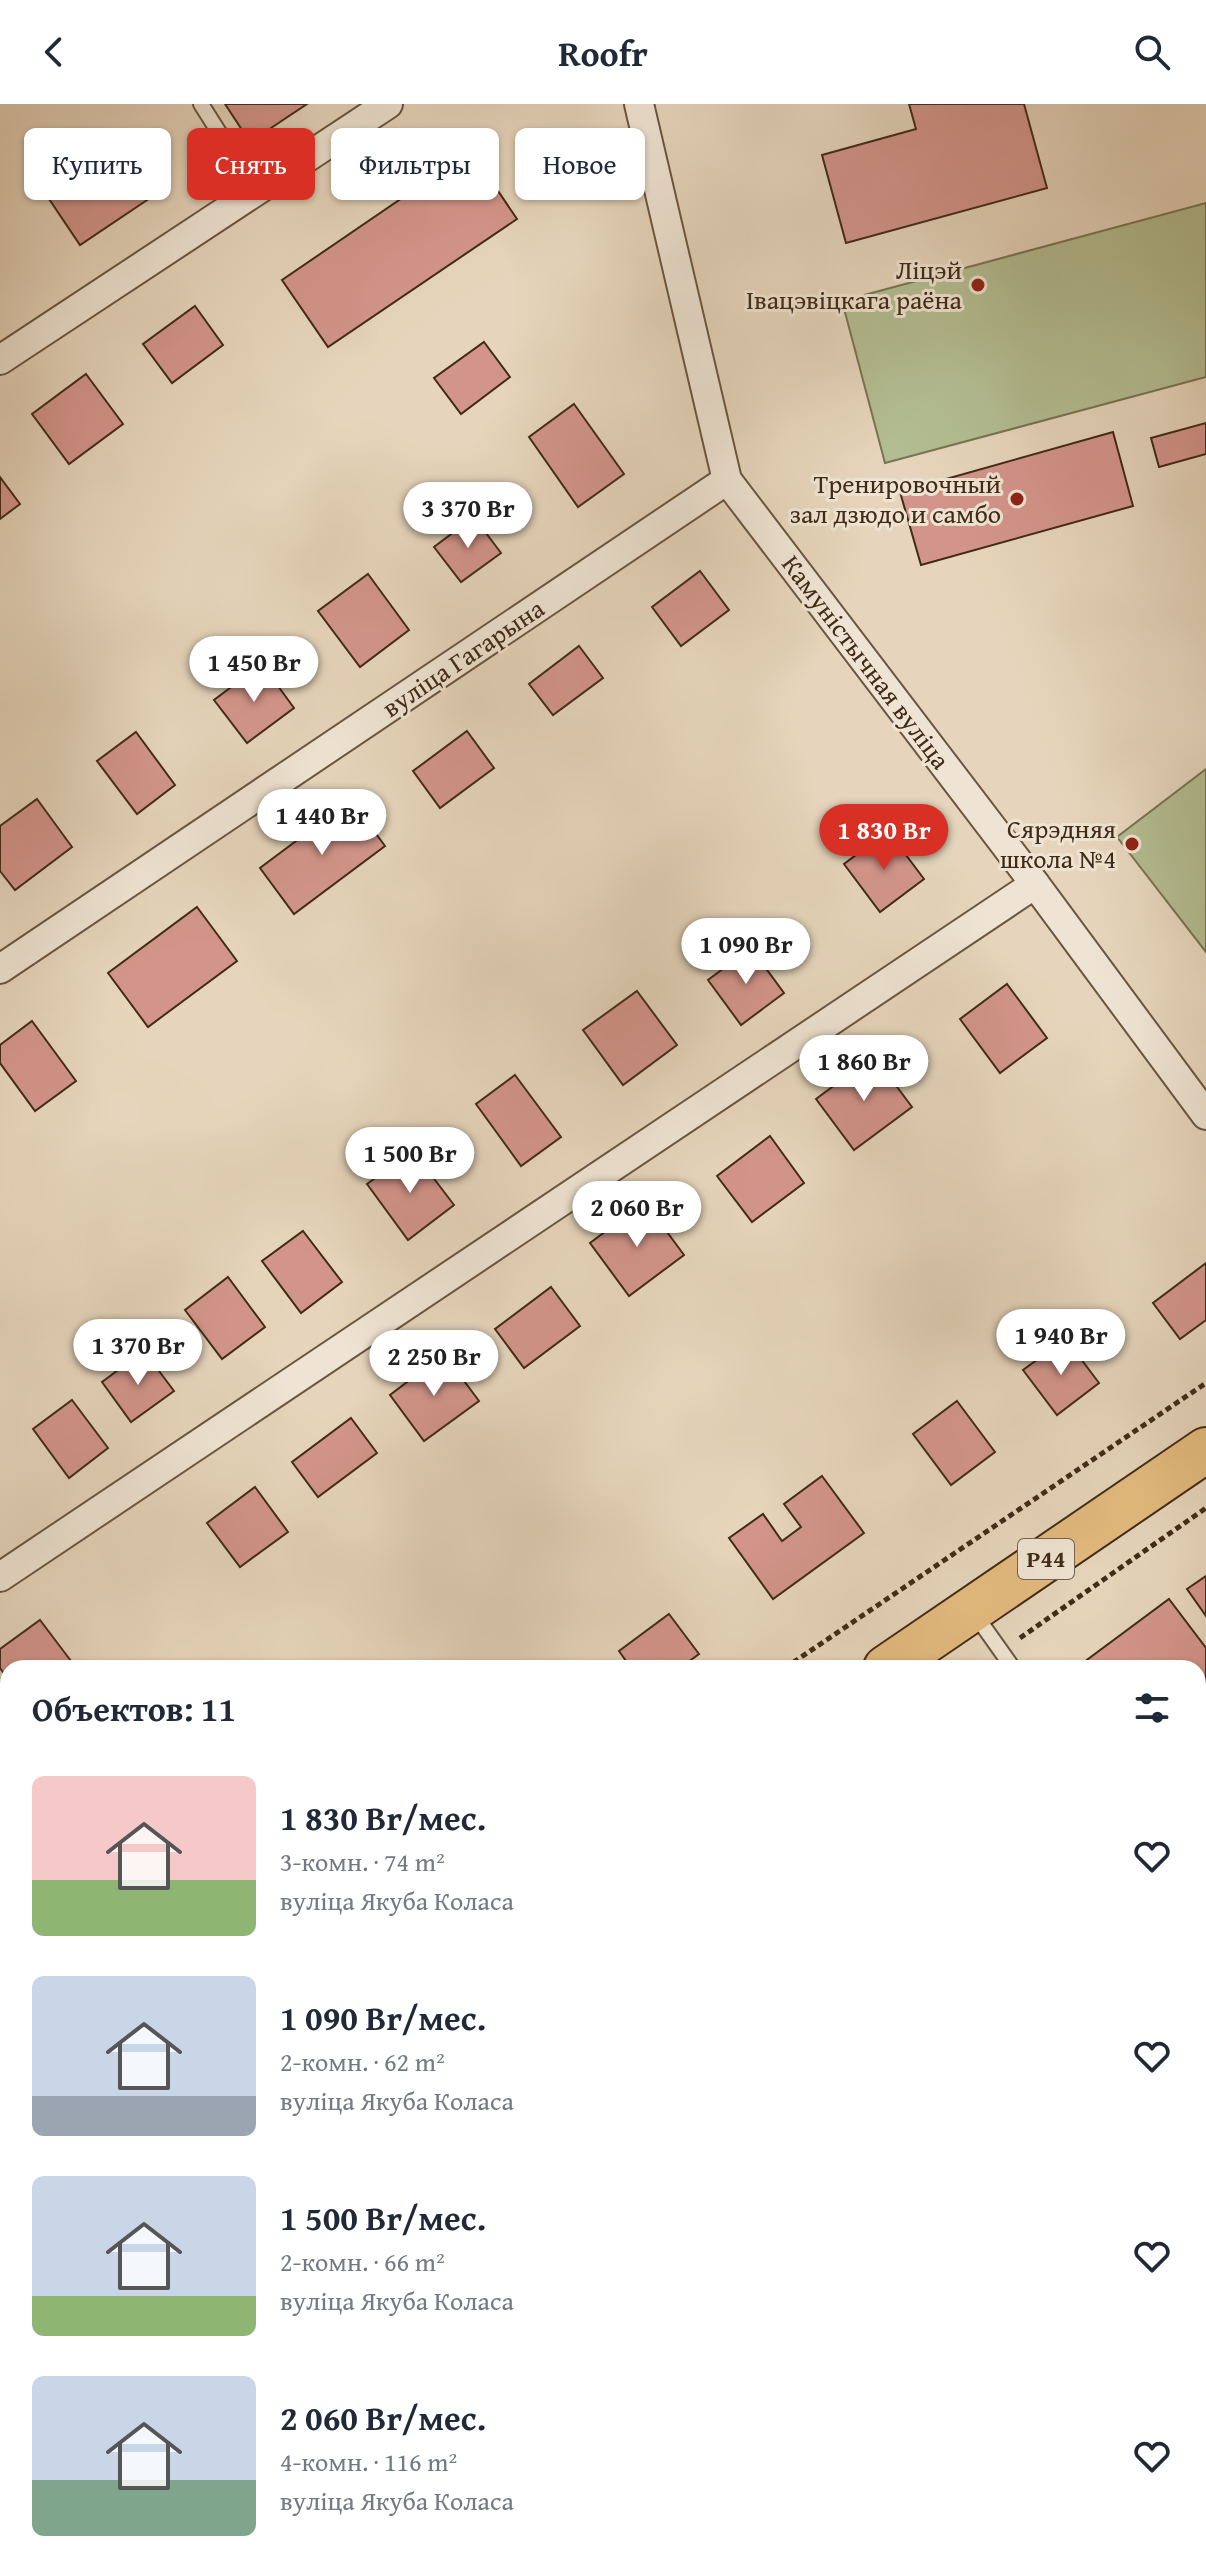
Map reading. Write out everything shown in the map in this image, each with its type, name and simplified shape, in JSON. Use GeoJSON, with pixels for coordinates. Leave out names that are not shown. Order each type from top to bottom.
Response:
{"type":"FeatureCollection","features":[{"type":"Feature","properties":{"kind":"main road","name":"Р44"},"geometry":{"type":"LineString","coordinates":[[898,1660],[1206,1450]]}},
{"type":"Feature","properties":{"kind":"street"},"geometry":{"type":"LineString","coordinates":[[315,152],[388,104]]}},
{"type":"Feature","properties":{"kind":"street","name":"Камуністычная вуліца"},"geometry":{"type":"LineString","coordinates":[[639,104],[727,480],[1035,884],[1206,1115]]}},
{"type":"Feature","properties":{"kind":"street"},"geometry":{"type":"LineString","coordinates":[[0,360],[242,200]]}},
{"type":"Feature","properties":{"kind":"street","name":"вуліца Гагарына"},"geometry":{"type":"LineString","coordinates":[[0,969],[727,480]]}},
{"type":"Feature","properties":{"kind":"street"},"geometry":{"type":"LineString","coordinates":[[0,1577],[1035,884]]}},
{"type":"Feature","properties":{"kind":"lane"},"geometry":{"type":"LineString","coordinates":[[201,104],[216,128]]}},
{"type":"Feature","properties":{"kind":"lane"},"geometry":{"type":"LineString","coordinates":[[972,1610],[1007,1660]]}},
{"type":"Feature","properties":{"kind":"path"},"geometry":{"type":"LineString","coordinates":[[797,1660],[1206,1383]]}},
{"type":"Feature","properties":{"kind":"path"},"geometry":{"type":"LineString","coordinates":[[1001,1651],[1206,1508]]}},
{"type":"Feature","properties":{"kind":"green space"},"geometry":{"type":"Polygon","coordinates":[[[1206,203],[1206,377],[885,463],[842,301],[1206,203]]]}},
{"type":"Feature","properties":{"kind":"green space"},"geometry":{"type":"Polygon","coordinates":[[[1206,769],[1206,952],[1117,837],[1206,769]]]}},
{"type":"Feature","properties":{"kind":"building"},"geometry":{"type":"Polygon","coordinates":[[[225,104],[307,104],[271,128],[241,128],[225,104]]]}},
{"type":"Feature","properties":{"kind":"building"},"geometry":{"type":"Polygon","coordinates":[[[909,104],[1024,104],[1047,188],[846,243],[822,155],[916,129],[909,104]]]}},
{"type":"Feature","properties":{"kind":"building"},"geometry":{"type":"Polygon","coordinates":[[[499,192],[517,219],[328,347],[282,280],[399,200],[499,200],[499,192]]]}},
{"type":"Feature","properties":{"kind":"building"},"geometry":{"type":"Polygon","coordinates":[[[50,200],[147,200],[80,245],[50,200]]]}},
{"type":"Feature","properties":{"kind":"building"},"geometry":{"type":"Polygon","coordinates":[[[195,306],[223,345],[172,383],[143,344],[195,306]]]}},
{"type":"Feature","properties":{"kind":"building"},"geometry":{"type":"Polygon","coordinates":[[[484,342],[510,377],[461,414],[434,378],[484,342]]]}},
{"type":"Feature","properties":{"kind":"building"},"geometry":{"type":"Polygon","coordinates":[[[86,374],[123,424],[69,464],[32,414],[86,374]]]}},
{"type":"Feature","properties":{"kind":"building"},"geometry":{"type":"Polygon","coordinates":[[[574,404],[624,474],[578,507],[529,437],[574,404]]]}},
{"type":"Feature","properties":{"kind":"building"},"geometry":{"type":"Polygon","coordinates":[[[1206,423],[1206,454],[1159,467],[1151,438],[1206,423]]]}},
{"type":"Feature","properties":{"kind":"building","name":"Тренировочный зал дзюдо и самбо"},"geometry":{"type":"Polygon","coordinates":[[[1113,432],[1133,506],[921,565],[900,492],[1113,432]]]}},
{"type":"Feature","properties":{"kind":"building"},"geometry":{"type":"Polygon","coordinates":[[[0,477],[20,504],[0,519],[0,477]]]}},
{"type":"Feature","properties":{"kind":"building"},"geometry":{"type":"Polygon","coordinates":[[[474,517],[501,553],[461,582],[434,547],[474,517]]]}},
{"type":"Feature","properties":{"kind":"building"},"geometry":{"type":"Polygon","coordinates":[[[700,571],[729,610],[681,646],[652,607],[700,571]]]}},
{"type":"Feature","properties":{"kind":"building"},"geometry":{"type":"Polygon","coordinates":[[[368,574],[409,630],[360,667],[318,611],[368,574]]]}},
{"type":"Feature","properties":{"kind":"building"},"geometry":{"type":"Polygon","coordinates":[[[579,646],[603,678],[553,715],[529,684],[579,646]]]}},
{"type":"Feature","properties":{"kind":"building"},"geometry":{"type":"Polygon","coordinates":[[[262,664],[294,708],[247,743],[214,700],[262,664]]]}},
{"type":"Feature","properties":{"kind":"building"},"geometry":{"type":"Polygon","coordinates":[[[467,731],[494,768],[440,808],[413,771],[467,731]]]}},
{"type":"Feature","properties":{"kind":"building"},"geometry":{"type":"Polygon","coordinates":[[[136,732],[175,785],[137,814],[97,761],[136,732]]]}},
{"type":"Feature","properties":{"kind":"building"},"geometry":{"type":"Polygon","coordinates":[[[37,799],[72,847],[15,890],[0,871],[0,826],[37,799]]]}},
{"type":"Feature","properties":{"kind":"building"},"geometry":{"type":"Polygon","coordinates":[[[351,800],[385,846],[294,914],[260,868],[351,800]]]}},
{"type":"Feature","properties":{"kind":"building"},"geometry":{"type":"Polygon","coordinates":[[[888,831],[924,879],[880,912],[844,864],[888,831]]]}},
{"type":"Feature","properties":{"kind":"building"},"geometry":{"type":"Polygon","coordinates":[[[197,907],[237,961],[148,1027],[108,973],[197,907]]]}},
{"type":"Feature","properties":{"kind":"building"},"geometry":{"type":"Polygon","coordinates":[[[751,948],[784,993],[741,1025],[708,980],[751,948]]]}},
{"type":"Feature","properties":{"kind":"building"},"geometry":{"type":"Polygon","coordinates":[[[1007,984],[1047,1038],[1000,1073],[960,1019],[1007,984]]]}},
{"type":"Feature","properties":{"kind":"building"},"geometry":{"type":"Polygon","coordinates":[[[637,991],[677,1045],[623,1085],[583,1030],[637,991]]]}},
{"type":"Feature","properties":{"kind":"building"},"geometry":{"type":"Polygon","coordinates":[[[32,1021],[76,1081],[35,1111],[0,1063],[0,1045],[32,1021]]]}},
{"type":"Feature","properties":{"kind":"building"},"geometry":{"type":"Polygon","coordinates":[[[874,1056],[912,1107],[854,1150],[816,1099],[874,1056]]]}},
{"type":"Feature","properties":{"kind":"building"},"geometry":{"type":"Polygon","coordinates":[[[515,1075],[561,1137],[521,1166],[476,1104],[515,1075]]]}},
{"type":"Feature","properties":{"kind":"building"},"geometry":{"type":"Polygon","coordinates":[[[770,1136],[804,1183],[752,1222],[717,1176],[770,1136]]]}},
{"type":"Feature","properties":{"kind":"building"},"geometry":{"type":"Polygon","coordinates":[[[413,1151],[454,1205],[408,1240],[367,1184],[413,1151]]]}},
{"type":"Feature","properties":{"kind":"building"},"geometry":{"type":"Polygon","coordinates":[[[645,1202],[684,1255],[629,1296],[590,1243],[645,1202]]]}},
{"type":"Feature","properties":{"kind":"building"},"geometry":{"type":"Polygon","coordinates":[[[303,1231],[342,1282],[301,1313],[262,1261],[303,1231]]]}},
{"type":"Feature","properties":{"kind":"building"},"geometry":{"type":"Polygon","coordinates":[[[1206,1263],[1206,1320],[1180,1339],[1153,1303],[1206,1263]]]}},
{"type":"Feature","properties":{"kind":"building"},"geometry":{"type":"Polygon","coordinates":[[[228,1277],[265,1327],[222,1359],[185,1310],[228,1277]]]}},
{"type":"Feature","properties":{"kind":"building"},"geometry":{"type":"Polygon","coordinates":[[[551,1287],[580,1326],[524,1368],[495,1329],[551,1287]]]}},
{"type":"Feature","properties":{"kind":"building"},"geometry":{"type":"Polygon","coordinates":[[[1066,1339],[1099,1383],[1057,1415],[1023,1370],[1066,1339]]]}},
{"type":"Feature","properties":{"kind":"building"},"geometry":{"type":"Polygon","coordinates":[[[144,1351],[174,1391],[131,1422],[102,1382],[144,1351]]]}},
{"type":"Feature","properties":{"kind":"building"},"geometry":{"type":"Polygon","coordinates":[[[444,1354],[479,1401],[424,1441],[390,1395],[444,1354]]]}},
{"type":"Feature","properties":{"kind":"building"},"geometry":{"type":"Polygon","coordinates":[[[72,1400],[108,1448],[69,1478],[33,1429],[72,1400]]]}},
{"type":"Feature","properties":{"kind":"building"},"geometry":{"type":"Polygon","coordinates":[[[957,1401],[995,1452],[951,1485],[913,1434],[957,1401]]]}},
{"type":"Feature","properties":{"kind":"building"},"geometry":{"type":"Polygon","coordinates":[[[351,1418],[377,1453],[318,1497],[292,1462],[351,1418]]]}},
{"type":"Feature","properties":{"kind":"building"},"geometry":{"type":"Polygon","coordinates":[[[822,1476],[864,1533],[773,1599],[729,1538],[763,1514],[782,1541],[801,1527],[784,1504],[822,1476]]]}},
{"type":"Feature","properties":{"kind":"building"},"geometry":{"type":"Polygon","coordinates":[[[255,1487],[288,1532],[240,1567],[207,1523],[255,1487]]]}},
{"type":"Feature","properties":{"kind":"building"},"geometry":{"type":"Polygon","coordinates":[[[1206,1576],[1206,1616],[1187,1589],[1206,1576]]]}},
{"type":"Feature","properties":{"kind":"building"},"geometry":{"type":"Polygon","coordinates":[[[1169,1599],[1206,1648],[1206,1660],[1087,1660],[1169,1599]]]}},
{"type":"Feature","properties":{"kind":"building"},"geometry":{"type":"Polygon","coordinates":[[[669,1614],[699,1654],[691,1660],[625,1660],[619,1651],[669,1614]]]}},
{"type":"Feature","properties":{"kind":"building"},"geometry":{"type":"Polygon","coordinates":[[[40,1620],[70,1660],[0,1660],[0,1649],[40,1620]]]}},
{"type":"Feature","properties":{"kind":"place","name":"Ліцэй Івацэвіцкага раёна"},"geometry":{"type":"Point","coordinates":[978,285]}},
{"type":"Feature","properties":{"kind":"place","name":"Тренировочный зал дзюдо и самбо"},"geometry":{"type":"Point","coordinates":[1017,499]}},
{"type":"Feature","properties":{"kind":"place","name":"Сярэдняя школа №4"},"geometry":{"type":"Point","coordinates":[1132,844]}}]}
